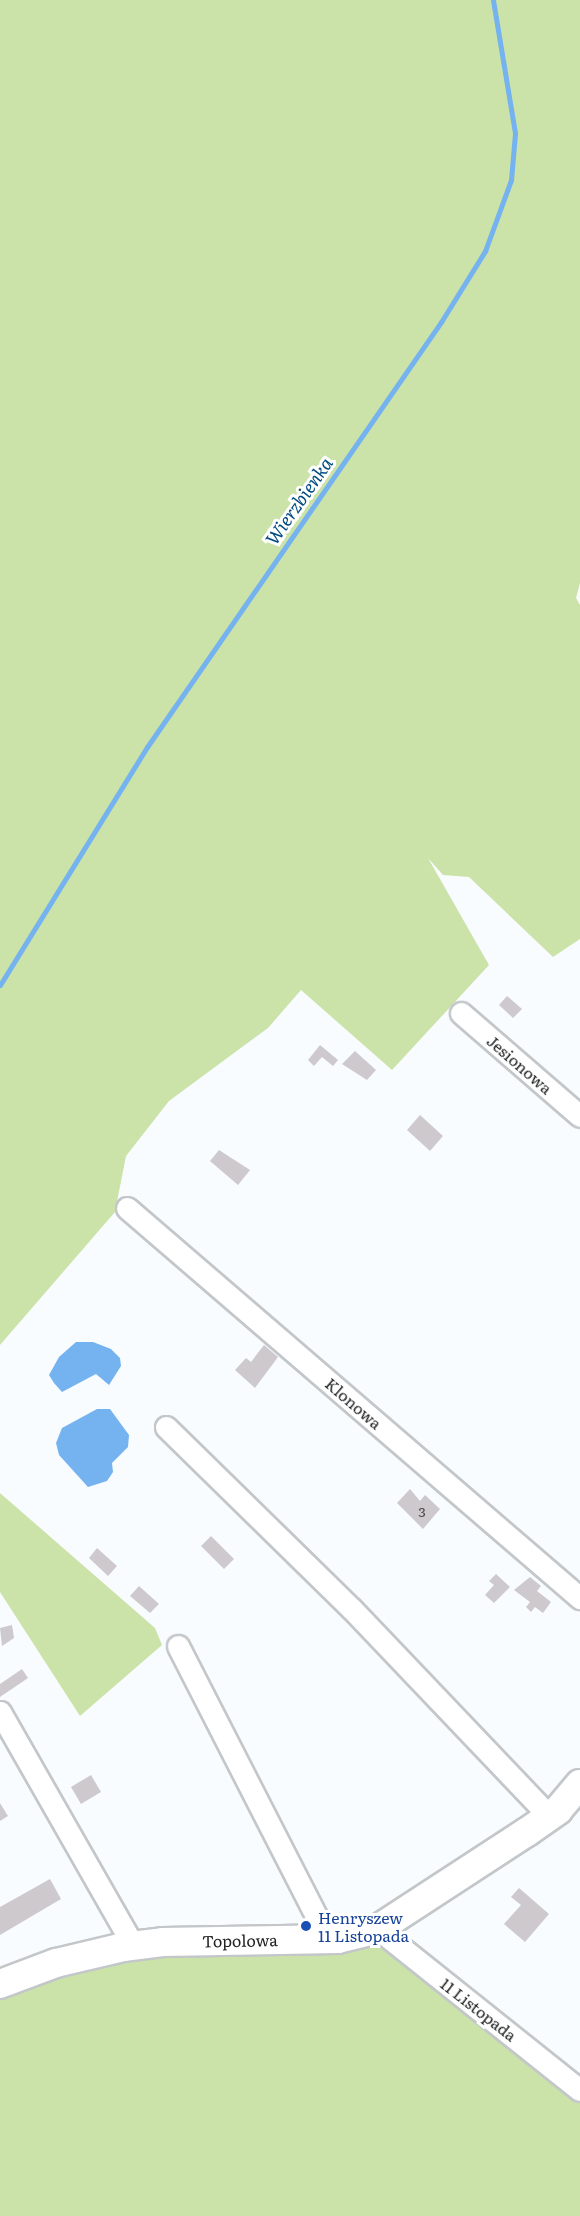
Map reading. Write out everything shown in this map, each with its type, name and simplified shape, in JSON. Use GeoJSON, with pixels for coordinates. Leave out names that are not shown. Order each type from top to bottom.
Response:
{"type":"FeatureCollection","features":[{"type":"Feature","properties":{"kind":"street","name":"Jesionowa"},"geometry":{"type":"LineString","coordinates":[[461,1013],[580,1116]]}},
{"type":"Feature","properties":{"kind":"street","name":"Klonowa"},"geometry":{"type":"LineString","coordinates":[[127,1208],[580,1598]]}},
{"type":"Feature","properties":{"kind":"street"},"geometry":{"type":"LineString","coordinates":[[166,1427],[352,1609],[549,1816]]}},
{"type":"Feature","properties":{"kind":"street"},"geometry":{"type":"LineString","coordinates":[[178,1646],[328,1939]]}},
{"type":"Feature","properties":{"kind":"street"},"geometry":{"type":"LineString","coordinates":[[0,1712],[133,1945]]}},
{"type":"Feature","properties":{"kind":"street","name":"Topolowa"},"geometry":{"type":"LineString","coordinates":[[0,1984],[56,1963],[133,1945],[328,1939],[378,1929],[549,1816],[580,1784]]}},
{"type":"Feature","properties":{"kind":"street","name":"11 Listopada"},"geometry":{"type":"LineString","coordinates":[[378,1929],[580,2090]]}},
{"type":"Feature","properties":{"kind":"green space"},"geometry":{"type":"Polygon","coordinates":[[[0,0],[580,0],[580,583],[576,598],[580,605],[580,939],[553,957],[469,877],[443,875],[428,858],[489,965],[392,1070],[301,990],[268,1028],[169,1101],[126,1156],[115,1212],[0,1345],[0,0]]]}},
{"type":"Feature","properties":{"kind":"green space"},"geometry":{"type":"Polygon","coordinates":[[[0,1493],[155,1628],[162,1645],[80,1716],[0,1592],[0,1493]]]}},
{"type":"Feature","properties":{"kind":"green space"},"geometry":{"type":"Polygon","coordinates":[[[379,1941],[580,2103],[580,2216],[0,2216],[0,1995],[62,1972],[134,1956],[379,1941]]]}},
{"type":"Feature","properties":{"kind":"water"},"geometry":{"type":"Polygon","coordinates":[[[76,1342],[93,1342],[111,1349],[120,1358],[121,1366],[109,1385],[96,1374],[62,1392],[54,1383],[49,1375],[59,1357],[76,1342]]]}},
{"type":"Feature","properties":{"kind":"water"},"geometry":{"type":"Polygon","coordinates":[[[97,1409],[110,1409],[129,1435],[128,1447],[112,1463],[113,1472],[107,1481],[88,1487],[59,1455],[56,1443],[62,1428],[97,1409]]]}},
{"type":"Feature","properties":{"kind":"building"},"geometry":{"type":"Polygon","coordinates":[[[507,996],[522,1009],[513,1018],[499,1005],[507,996]]]}},
{"type":"Feature","properties":{"kind":"building"},"geometry":{"type":"Polygon","coordinates":[[[320,1045],[338,1060],[333,1066],[322,1057],[314,1066],[308,1060],[320,1045]]]}},
{"type":"Feature","properties":{"kind":"building"},"geometry":{"type":"Polygon","coordinates":[[[355,1051],[376,1070],[367,1080],[342,1064],[355,1051]]]}},
{"type":"Feature","properties":{"kind":"building"},"geometry":{"type":"Polygon","coordinates":[[[420,1115],[443,1136],[430,1151],[407,1130],[420,1115]]]}},
{"type":"Feature","properties":{"kind":"building"},"geometry":{"type":"Polygon","coordinates":[[[219,1150],[250,1170],[238,1185],[210,1161],[219,1150]]]}},
{"type":"Feature","properties":{"kind":"building"},"geometry":{"type":"Polygon","coordinates":[[[264,1345],[278,1357],[255,1388],[235,1370],[246,1358],[251,1362],[264,1345]]]}},
{"type":"Feature","properties":{"kind":"building"},"geometry":{"type":"Polygon","coordinates":[[[410,1489],[420,1501],[425,1495],[440,1509],[423,1529],[397,1503],[410,1489]]]}},
{"type":"Feature","properties":{"kind":"building"},"geometry":{"type":"Polygon","coordinates":[[[211,1536],[234,1559],[224,1569],[201,1546],[211,1536]]]}},
{"type":"Feature","properties":{"kind":"building"},"geometry":{"type":"Polygon","coordinates":[[[97,1548],[117,1566],[108,1576],[89,1558],[97,1548]]]}},
{"type":"Feature","properties":{"kind":"building"},"geometry":{"type":"Polygon","coordinates":[[[496,1574],[510,1587],[494,1603],[485,1595],[494,1585],[489,1581],[496,1574]]]}},
{"type":"Feature","properties":{"kind":"building"},"geometry":{"type":"Polygon","coordinates":[[[530,1577],[541,1586],[537,1591],[551,1602],[543,1613],[535,1607],[531,1612],[526,1607],[530,1602],[514,1590],[530,1577]]]}},
{"type":"Feature","properties":{"kind":"building"},"geometry":{"type":"Polygon","coordinates":[[[139,1586],[159,1604],[150,1613],[130,1596],[139,1586]]]}},
{"type":"Feature","properties":{"kind":"building"},"geometry":{"type":"Polygon","coordinates":[[[12,1625],[14,1638],[2,1646],[0,1628],[12,1625]]]}},
{"type":"Feature","properties":{"kind":"building"},"geometry":{"type":"Polygon","coordinates":[[[22,1669],[28,1678],[0,1697],[0,1684],[22,1669]]]}},
{"type":"Feature","properties":{"kind":"building"},"geometry":{"type":"Polygon","coordinates":[[[91,1775],[101,1792],[81,1804],[71,1787],[91,1775]]]}},
{"type":"Feature","properties":{"kind":"building"},"geometry":{"type":"Polygon","coordinates":[[[0,1803],[8,1816],[0,1821],[0,1803]]]}},
{"type":"Feature","properties":{"kind":"building"},"geometry":{"type":"Polygon","coordinates":[[[50,1879],[61,1899],[0,1935],[0,1907],[50,1879]]]}},
{"type":"Feature","properties":{"kind":"building"},"geometry":{"type":"Polygon","coordinates":[[[519,1888],[549,1914],[525,1942],[504,1924],[521,1905],[511,1897],[519,1888]]]}},
{"type":"Feature","properties":{"kind":"waterway","name":"Wierzbienka"},"geometry":{"type":"LineString","coordinates":[[0,985],[147,747],[441,322],[485,251],[511,180],[515,133],[493,0]]}},
{"type":"Feature","properties":{"kind":"place","name":"Henryszew 11 Listopada"},"geometry":{"type":"Point","coordinates":[306,1926]}}]}
